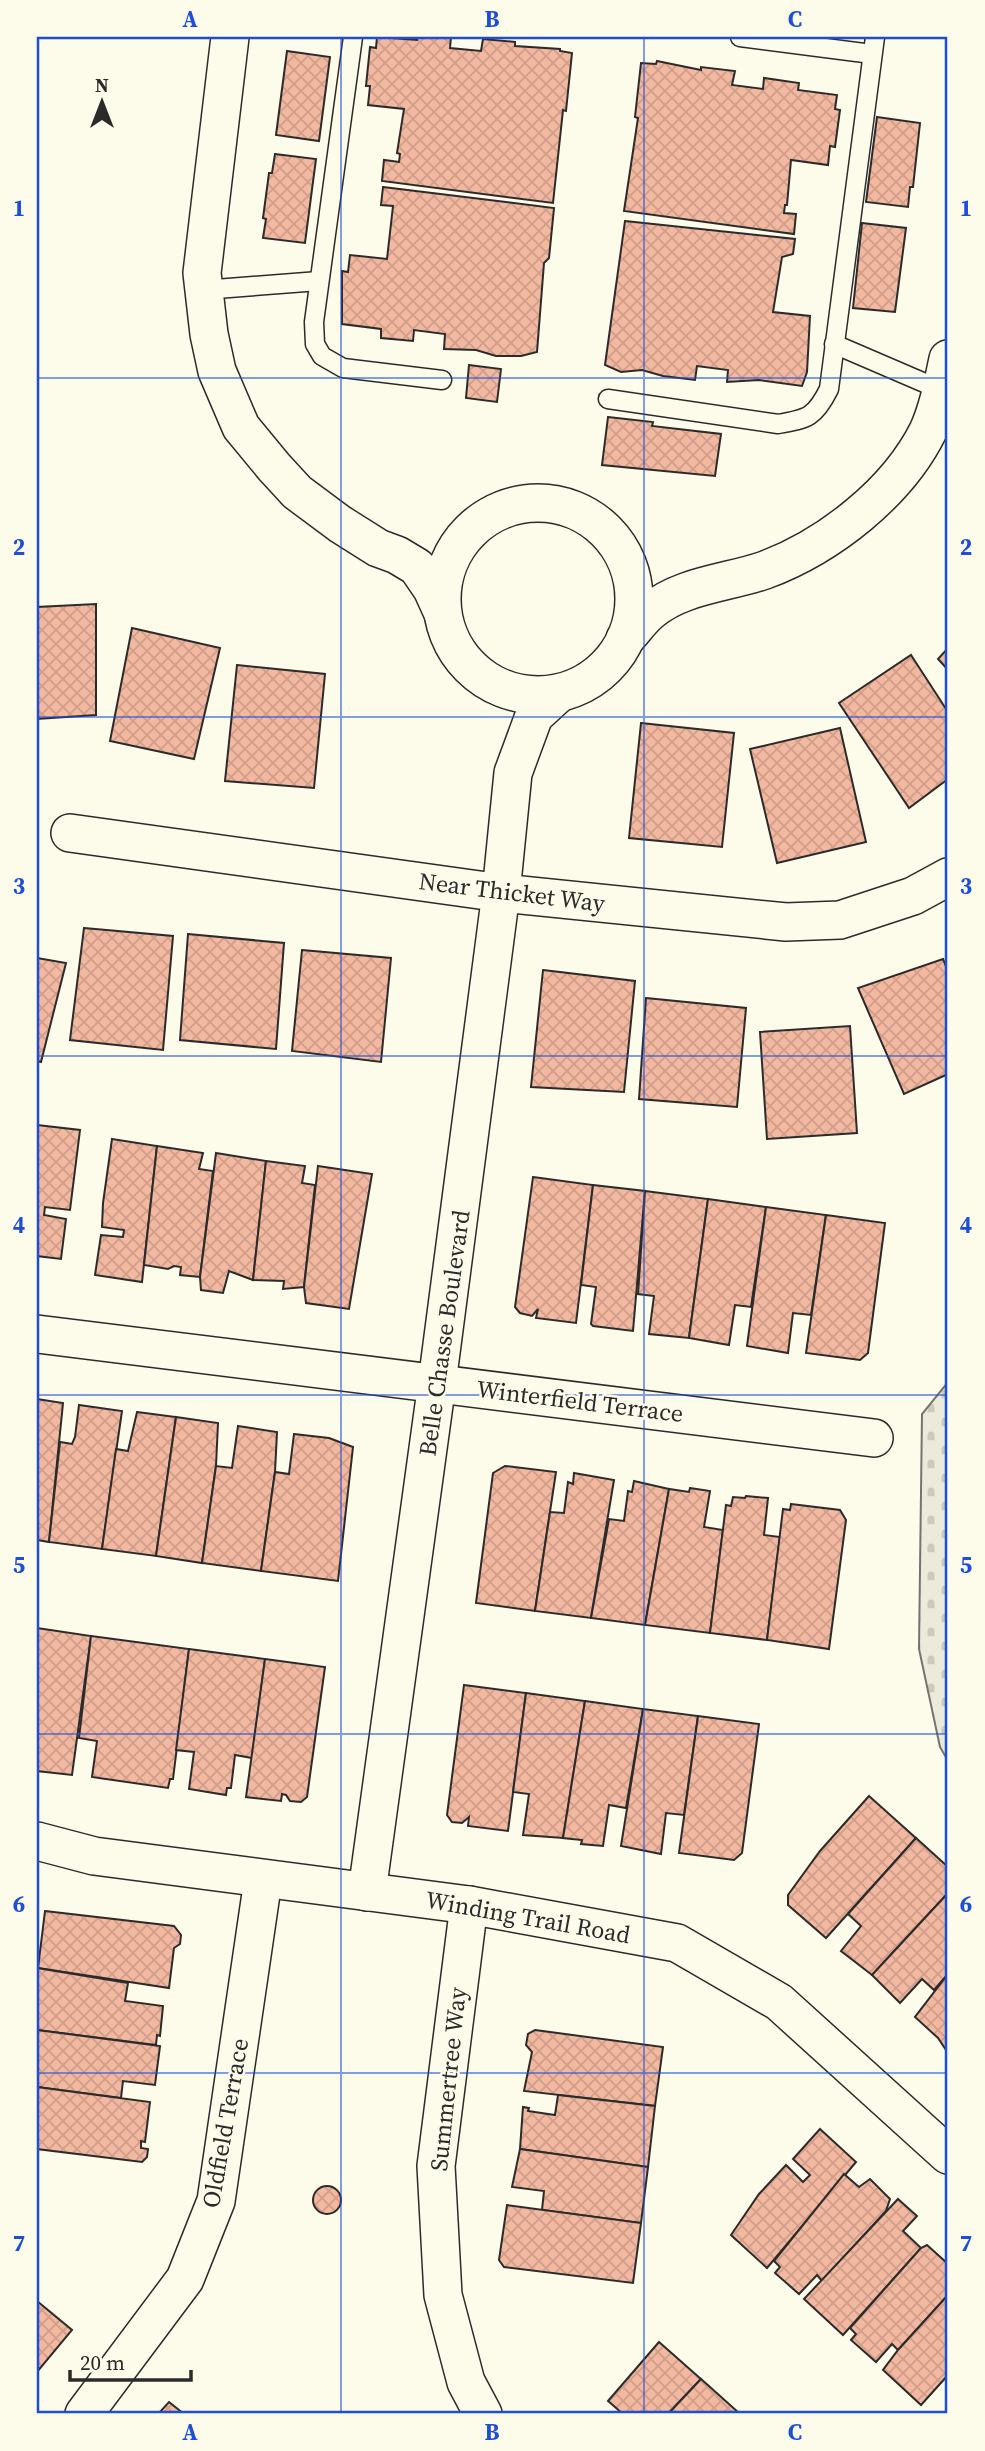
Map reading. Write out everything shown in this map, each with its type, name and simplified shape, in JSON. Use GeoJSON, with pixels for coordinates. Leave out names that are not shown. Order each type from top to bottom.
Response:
{"type":"FeatureCollection","features":[{"type":"Feature","properties":{"kind":"street","name":"Belle Chasse Boulevard"},"geometry":{"type":"LineString","coordinates":[[230,37],[205,236],[203,290],[217,371],[241,427],[297,492],[369,542],[417,567],[432,589],[458,653],[480,676],[510,691],[527,695],[558,694],[586,683],[615,657],[631,628],[635,608],[627,561]]}},
{"type":"Feature","properties":{"kind":"street","name":"Belle Chasse Boulevard"},"geometry":{"type":"LineString","coordinates":[[625,639],[651,611],[684,592],[765,570],[805,553],[833,537],[873,502],[910,460],[928,430],[944,375]]}},
{"type":"Feature","properties":{"kind":"street","name":"Belle Chasse Boulevard"},"geometry":{"type":"LineString","coordinates":[[442,611],[446,568],[474,527],[499,510],[540,502],[566,506],[603,527],[627,561],[656,581],[684,592]]}},
{"type":"Feature","properties":{"kind":"street","name":"Belle Chasse Boulevard"},"geometry":{"type":"LineString","coordinates":[[397,555],[438,549],[466,538]]}},
{"type":"Feature","properties":{"kind":"street","name":"Belle Chasse Boulevard"},"geometry":{"type":"LineString","coordinates":[[367,1892],[438,1383],[501,893],[513,773],[508,727],[488,681]]}},
{"type":"Feature","properties":{"kind":"street","name":"Belle Chasse Boulevard"},"geometry":{"type":"LineString","coordinates":[[513,773],[534,716],[558,694]]}},
{"type":"Feature","properties":{"kind":"street","name":"Near Thicket Way"},"geometry":{"type":"LineString","coordinates":[[70,833],[501,893],[786,922],[840,920],[913,896],[948,877]]}},
{"type":"Feature","properties":{"kind":"street","name":"Winterfield Terrace"},"geometry":{"type":"LineString","coordinates":[[37,1334],[874,1438]]}},
{"type":"Feature","properties":{"kind":"street","name":"Winding Trail Road"},"geometry":{"type":"LineString","coordinates":[[37,1841],[94,1856],[469,1905],[677,1943],[779,2002],[948,2155]]}},
{"type":"Feature","properties":{"kind":"street","name":"Oldfield Terrace"},"geometry":{"type":"LineString","coordinates":[[84,2414],[185,2279],[216,2201],[263,1880]]}},
{"type":"Feature","properties":{"kind":"street","name":"Summertree Way"},"geometry":{"type":"LineString","coordinates":[[469,1905],[436,2166],[443,2295],[466,2382],[483,2414]]}},
{"type":"Feature","properties":{"kind":"lane"},"geometry":{"type":"LineString","coordinates":[[353,37],[319,281],[314,322],[315,344],[322,356],[343,368],[442,380]]}},
{"type":"Feature","properties":{"kind":"lane"},"geometry":{"type":"LineString","coordinates":[[608,399],[778,424],[804,420],[819,409],[829,389],[874,45],[740,37]]}},
{"type":"Feature","properties":{"kind":"lane"},"geometry":{"type":"LineString","coordinates":[[203,290],[319,281]]}},
{"type":"Feature","properties":{"kind":"lane"},"geometry":{"type":"LineString","coordinates":[[834,344],[944,375]]}},
{"type":"Feature","properties":{"kind":"green space"},"geometry":{"type":"Polygon","coordinates":[[[948,1382],[948,1761],[940,1747],[919,1649],[922,1414],[948,1382]]]}},
{"type":"Feature","properties":{"kind":"building"},"geometry":{"type":"Polygon","coordinates":[[[377,37],[417,40],[417,37],[451,37],[450,48],[481,51],[483,39],[572,53],[553,203],[382,181],[384,160],[399,162],[400,154],[397,153],[404,109],[368,105],[370,86],[366,86],[370,47],[376,48],[377,37]]]}},
{"type":"Feature","properties":{"kind":"building"},"geometry":{"type":"Polygon","coordinates":[[[287,51],[330,57],[319,141],[276,135],[287,51]]]}},
{"type":"Feature","properties":{"kind":"building"},"geometry":{"type":"Polygon","coordinates":[[[657,61],[701,70],[701,67],[735,71],[732,85],[763,89],[764,78],[799,83],[798,90],[837,95],[835,109],[840,110],[835,147],[830,146],[828,165],[791,160],[784,213],[796,214],[794,234],[624,211],[638,118],[635,117],[641,63],[656,64],[657,61]]]}},
{"type":"Feature","properties":{"kind":"building"},"geometry":{"type":"Polygon","coordinates":[[[877,117],[920,123],[913,187],[910,187],[908,207],[866,202],[877,117]]]}},
{"type":"Feature","properties":{"kind":"building"},"geometry":{"type":"Polygon","coordinates":[[[275,154],[316,159],[305,243],[263,238],[269,173],[272,173],[275,154]]]}},
{"type":"Feature","properties":{"kind":"building"},"geometry":{"type":"Polygon","coordinates":[[[383,187],[554,208],[549,258],[544,263],[537,352],[521,356],[496,356],[476,350],[444,349],[445,334],[414,330],[413,341],[381,338],[381,329],[342,324],[342,271],[348,272],[350,255],[387,259],[393,206],[381,205],[383,187]]]}},
{"type":"Feature","properties":{"kind":"building"},"geometry":{"type":"Polygon","coordinates":[[[625,221],[795,239],[793,254],[782,257],[773,312],[810,316],[807,372],[802,386],[759,380],[727,382],[728,370],[697,366],[695,380],[642,370],[621,372],[605,365],[625,221]]]}},
{"type":"Feature","properties":{"kind":"building"},"geometry":{"type":"Polygon","coordinates":[[[862,223],[906,228],[895,312],[853,308],[862,223]]]}},
{"type":"Feature","properties":{"kind":"building"},"geometry":{"type":"Polygon","coordinates":[[[469,365],[501,369],[497,402],[466,398],[469,365]]]}},
{"type":"Feature","properties":{"kind":"building"},"geometry":{"type":"Polygon","coordinates":[[[608,417],[653,422],[652,426],[721,434],[715,476],[602,465],[608,417]]]}},
{"type":"Feature","properties":{"kind":"building"},"geometry":{"type":"Polygon","coordinates":[[[96,604],[96,715],[37,719],[37,607],[96,604]]]}},
{"type":"Feature","properties":{"kind":"building"},"geometry":{"type":"Polygon","coordinates":[[[132,628],[220,648],[194,759],[110,741],[132,628]]]}},
{"type":"Feature","properties":{"kind":"building"},"geometry":{"type":"Polygon","coordinates":[[[948,648],[948,670],[938,659],[948,648]]]}},
{"type":"Feature","properties":{"kind":"building"},"geometry":{"type":"Polygon","coordinates":[[[911,655],[948,712],[948,779],[909,808],[839,703],[911,655]]]}},
{"type":"Feature","properties":{"kind":"building"},"geometry":{"type":"Polygon","coordinates":[[[237,665],[325,674],[314,788],[225,781],[237,665]]]}},
{"type":"Feature","properties":{"kind":"building"},"geometry":{"type":"Polygon","coordinates":[[[641,723],[734,733],[722,847],[629,838],[641,723]]]}},
{"type":"Feature","properties":{"kind":"building"},"geometry":{"type":"Polygon","coordinates":[[[840,728],[866,842],[777,863],[750,749],[840,728]]]}},
{"type":"Feature","properties":{"kind":"building"},"geometry":{"type":"Polygon","coordinates":[[[84,928],[173,936],[163,1050],[70,1040],[84,928]]]}},
{"type":"Feature","properties":{"kind":"building"},"geometry":{"type":"Polygon","coordinates":[[[188,934],[284,943],[276,1049],[180,1040],[188,934]]]}},
{"type":"Feature","properties":{"kind":"building"},"geometry":{"type":"Polygon","coordinates":[[[302,950],[391,958],[381,1062],[292,1051],[302,950]]]}},
{"type":"Feature","properties":{"kind":"building"},"geometry":{"type":"Polygon","coordinates":[[[37,958],[66,963],[41,1062],[37,1061],[37,958]]]}},
{"type":"Feature","properties":{"kind":"building"},"geometry":{"type":"Polygon","coordinates":[[[943,959],[948,971],[948,1074],[904,1094],[858,988],[943,959]]]}},
{"type":"Feature","properties":{"kind":"building"},"geometry":{"type":"Polygon","coordinates":[[[543,970],[635,981],[624,1092],[531,1087],[543,970]]]}},
{"type":"Feature","properties":{"kind":"building"},"geometry":{"type":"Polygon","coordinates":[[[646,998],[746,1008],[737,1107],[639,1099],[646,998]]]}},
{"type":"Feature","properties":{"kind":"building"},"geometry":{"type":"Polygon","coordinates":[[[850,1026],[857,1133],[767,1139],[760,1032],[850,1026]]]}},
{"type":"Feature","properties":{"kind":"building"},"geometry":{"type":"Polygon","coordinates":[[[37,1125],[80,1130],[70,1210],[45,1207],[44,1215],[66,1219],[61,1259],[37,1256],[37,1125]]]}},
{"type":"Feature","properties":{"kind":"building"},"geometry":{"type":"Polygon","coordinates":[[[112,1139],[157,1146],[142,1282],[95,1275],[101,1235],[123,1237],[124,1230],[102,1227],[112,1139]]]}},
{"type":"Feature","properties":{"kind":"building"},"geometry":{"type":"Polygon","coordinates":[[[157,1146],[203,1153],[199,1169],[213,1171],[200,1277],[180,1275],[181,1267],[168,1269],[144,1265],[157,1146]]]}},
{"type":"Feature","properties":{"kind":"building"},"geometry":{"type":"Polygon","coordinates":[[[216,1153],[266,1161],[253,1280],[229,1271],[223,1293],[201,1290],[200,1277],[216,1153]]]}},
{"type":"Feature","properties":{"kind":"building"},"geometry":{"type":"Polygon","coordinates":[[[266,1161],[305,1166],[302,1183],[315,1185],[304,1287],[283,1289],[284,1281],[253,1280],[266,1161]]]}},
{"type":"Feature","properties":{"kind":"building"},"geometry":{"type":"Polygon","coordinates":[[[318,1166],[372,1174],[349,1309],[306,1303],[304,1287],[318,1166]]]}},
{"type":"Feature","properties":{"kind":"building"},"geometry":{"type":"Polygon","coordinates":[[[533,1177],[593,1185],[576,1323],[536,1318],[538,1309],[532,1316],[520,1313],[515,1307],[533,1177]]]}},
{"type":"Feature","properties":{"kind":"building"},"geometry":{"type":"Polygon","coordinates":[[[593,1185],[645,1191],[633,1331],[591,1324],[596,1287],[581,1285],[593,1185]]]}},
{"type":"Feature","properties":{"kind":"building"},"geometry":{"type":"Polygon","coordinates":[[[645,1191],[708,1199],[689,1338],[649,1334],[654,1296],[638,1294],[645,1191]]]}},
{"type":"Feature","properties":{"kind":"building"},"geometry":{"type":"Polygon","coordinates":[[[708,1199],[766,1207],[751,1307],[735,1305],[729,1345],[689,1338],[708,1199]]]}},
{"type":"Feature","properties":{"kind":"building"},"geometry":{"type":"Polygon","coordinates":[[[766,1207],[826,1215],[811,1315],[793,1313],[788,1353],[747,1346],[766,1207]]]}},
{"type":"Feature","properties":{"kind":"building"},"geometry":{"type":"Polygon","coordinates":[[[826,1215],[885,1223],[868,1353],[860,1360],[806,1353],[826,1215]]]}},
{"type":"Feature","properties":{"kind":"building"},"geometry":{"type":"Polygon","coordinates":[[[37,1399],[63,1403],[49,1542],[37,1540],[37,1399]]]}},
{"type":"Feature","properties":{"kind":"building"},"geometry":{"type":"Polygon","coordinates":[[[79,1405],[122,1411],[102,1549],[49,1542],[60,1442],[72,1444],[79,1405]]]}},
{"type":"Feature","properties":{"kind":"building"},"geometry":{"type":"Polygon","coordinates":[[[137,1412],[176,1417],[156,1556],[102,1549],[116,1449],[128,1451],[137,1412]]]}},
{"type":"Feature","properties":{"kind":"building"},"geometry":{"type":"Polygon","coordinates":[[[176,1417],[218,1423],[216,1466],[202,1563],[156,1556],[176,1417]]]}},
{"type":"Feature","properties":{"kind":"building"},"geometry":{"type":"Polygon","coordinates":[[[238,1426],[277,1432],[275,1472],[261,1571],[202,1563],[216,1466],[232,1468],[238,1426]]]}},
{"type":"Feature","properties":{"kind":"building"},"geometry":{"type":"Polygon","coordinates":[[[294,1434],[329,1438],[353,1447],[338,1581],[261,1571],[275,1472],[289,1474],[294,1434]]]}},
{"type":"Feature","properties":{"kind":"building"},"geometry":{"type":"Polygon","coordinates":[[[505,1466],[556,1472],[535,1611],[476,1603],[493,1473],[505,1466]]]}},
{"type":"Feature","properties":{"kind":"building"},"geometry":{"type":"Polygon","coordinates":[[[574,1473],[614,1480],[591,1618],[535,1611],[550,1512],[564,1513],[568,1482],[573,1484],[574,1473]]]}},
{"type":"Feature","properties":{"kind":"building"},"geometry":{"type":"Polygon","coordinates":[[[634,1481],[669,1489],[645,1625],[591,1618],[609,1519],[624,1521],[628,1491],[632,1492],[634,1481]]]}},
{"type":"Feature","properties":{"kind":"building"},"geometry":{"type":"Polygon","coordinates":[[[690,1488],[710,1491],[704,1527],[723,1530],[710,1633],[645,1625],[669,1489],[689,1492],[690,1488]]]}},
{"type":"Feature","properties":{"kind":"building"},"geometry":{"type":"Polygon","coordinates":[[[733,1497],[768,1498],[764,1535],[780,1537],[767,1640],[710,1633],[726,1505],[731,1506],[733,1497]]]}},
{"type":"Feature","properties":{"kind":"building"},"geometry":{"type":"Polygon","coordinates":[[[791,1504],[840,1510],[846,1520],[829,1649],[767,1640],[783,1509],[790,1510],[791,1504]]]}},
{"type":"Feature","properties":{"kind":"building"},"geometry":{"type":"Polygon","coordinates":[[[37,1628],[91,1636],[72,1775],[37,1771],[37,1628]]]}},
{"type":"Feature","properties":{"kind":"building"},"geometry":{"type":"Polygon","coordinates":[[[91,1636],[189,1649],[173,1779],[170,1779],[168,1788],[92,1777],[97,1741],[79,1738],[91,1636]]]}},
{"type":"Feature","properties":{"kind":"building"},"geometry":{"type":"Polygon","coordinates":[[[189,1649],[265,1659],[252,1758],[235,1755],[231,1788],[227,1788],[226,1795],[189,1789],[194,1752],[176,1750],[189,1649]]]}},
{"type":"Feature","properties":{"kind":"building"},"geometry":{"type":"Polygon","coordinates":[[[265,1659],[325,1667],[307,1797],[301,1802],[290,1801],[282,1794],[281,1801],[246,1797],[265,1659]]]}},
{"type":"Feature","properties":{"kind":"building"},"geometry":{"type":"Polygon","coordinates":[[[464,1685],[526,1693],[508,1831],[468,1826],[469,1817],[462,1823],[452,1822],[447,1815],[464,1685]]]}},
{"type":"Feature","properties":{"kind":"building"},"geometry":{"type":"Polygon","coordinates":[[[526,1693],[585,1701],[563,1838],[523,1835],[529,1794],[513,1792],[526,1693]]]}},
{"type":"Feature","properties":{"kind":"building"},"geometry":{"type":"Polygon","coordinates":[[[585,1701],[643,1709],[626,1808],[609,1805],[603,1846],[581,1844],[582,1840],[563,1838],[585,1701]]]}},
{"type":"Feature","properties":{"kind":"building"},"geometry":{"type":"Polygon","coordinates":[[[643,1709],[698,1716],[684,1815],[666,1813],[661,1854],[621,1846],[643,1709]]]}},
{"type":"Feature","properties":{"kind":"building"},"geometry":{"type":"Polygon","coordinates":[[[698,1716],[759,1724],[742,1853],[734,1860],[679,1853],[698,1716]]]}},
{"type":"Feature","properties":{"kind":"building"},"geometry":{"type":"Polygon","coordinates":[[[869,1796],[916,1838],[826,1938],[788,1905],[788,1895],[820,1851],[869,1796]]]}},
{"type":"Feature","properties":{"kind":"building"},"geometry":{"type":"Polygon","coordinates":[[[916,1838],[948,1867],[948,1893],[872,1975],[841,1951],[861,1926],[848,1914],[916,1838]]]}},
{"type":"Feature","properties":{"kind":"building"},"geometry":{"type":"Polygon","coordinates":[[[948,1893],[948,1974],[934,1990],[922,1979],[900,2003],[872,1975],[948,1893]]]}},
{"type":"Feature","properties":{"kind":"building"},"geometry":{"type":"Polygon","coordinates":[[[45,1911],[174,1926],[181,1935],[180,1944],[174,1948],[169,1988],[38,1968],[45,1911]]]}},
{"type":"Feature","properties":{"kind":"building"},"geometry":{"type":"Polygon","coordinates":[[[37,1968],[128,1983],[125,2001],[163,2006],[160,2036],[157,2035],[156,2045],[37,2030],[37,1968]]]}},
{"type":"Feature","properties":{"kind":"building"},"geometry":{"type":"Polygon","coordinates":[[[948,1974],[948,2053],[938,2038],[915,2017],[948,1974]]]}},
{"type":"Feature","properties":{"kind":"building"},"geometry":{"type":"Polygon","coordinates":[[[37,2030],[160,2046],[155,2085],[123,2081],[121,2098],[37,2087],[37,2030]]]}},
{"type":"Feature","properties":{"kind":"building"},"geometry":{"type":"Polygon","coordinates":[[[535,2030],[663,2047],[655,2106],[524,2091],[532,2052],[526,2045],[528,2034],[535,2030]]]}},
{"type":"Feature","properties":{"kind":"building"},"geometry":{"type":"Polygon","coordinates":[[[37,2087],[150,2102],[145,2142],[141,2141],[141,2148],[148,2149],[147,2157],[142,2162],[37,2149],[37,2087]]]}},
{"type":"Feature","properties":{"kind":"building"},"geometry":{"type":"Polygon","coordinates":[[[558,2095],[655,2106],[648,2167],[520,2149],[523,2107],[529,2108],[528,2111],[555,2115],[558,2095]]]}},
{"type":"Feature","properties":{"kind":"building"},"geometry":{"type":"Polygon","coordinates":[[[820,2129],[856,2162],[767,2268],[731,2235],[759,2194],[786,2165],[803,2182],[810,2175],[793,2159],[820,2129]]]}},
{"type":"Feature","properties":{"kind":"building"},"geometry":{"type":"Polygon","coordinates":[[[520,2149],[648,2167],[641,2223],[542,2210],[544,2191],[512,2187],[520,2149]]]}},
{"type":"Feature","properties":{"kind":"building"},"geometry":{"type":"Polygon","coordinates":[[[844,2174],[859,2187],[870,2179],[890,2199],[886,2211],[822,2281],[817,2275],[799,2294],[775,2273],[780,2267],[774,2261],[844,2174]]]}},
{"type":"Feature","properties":{"kind":"building"},"geometry":{"type":"Polygon","coordinates":[[[327,2186],[337,2190],[341,2200],[337,2210],[327,2214],[317,2210],[313,2200],[317,2190],[327,2186]]]}},
{"type":"Feature","properties":{"kind":"building"},"geometry":{"type":"Polygon","coordinates":[[[898,2199],[917,2216],[903,2231],[921,2248],[843,2335],[804,2299],[898,2199]]]}},
{"type":"Feature","properties":{"kind":"building"},"geometry":{"type":"Polygon","coordinates":[[[507,2205],[641,2223],[633,2283],[504,2267],[499,2260],[507,2205]]]}},
{"type":"Feature","properties":{"kind":"building"},"geometry":{"type":"Polygon","coordinates":[[[927,2245],[948,2264],[948,2295],[898,2350],[892,2344],[876,2362],[851,2340],[856,2334],[850,2328],[921,2248],[927,2245]]]}},
{"type":"Feature","properties":{"kind":"building"},"geometry":{"type":"Polygon","coordinates":[[[948,2295],[948,2375],[921,2405],[883,2370],[948,2295]]]}},
{"type":"Feature","properties":{"kind":"building"},"geometry":{"type":"Polygon","coordinates":[[[37,2301],[72,2330],[37,2372],[37,2301]]]}},
{"type":"Feature","properties":{"kind":"building"},"geometry":{"type":"Polygon","coordinates":[[[659,2342],[701,2379],[668,2414],[623,2414],[608,2401],[659,2342]]]}},
{"type":"Feature","properties":{"kind":"building"},"geometry":{"type":"Polygon","coordinates":[[[701,2379],[710,2387],[739,2413],[668,2414],[701,2379]]]}},
{"type":"Feature","properties":{"kind":"building"},"geometry":{"type":"Polygon","coordinates":[[[169,2402],[184,2414],[158,2414],[169,2402]]]}}]}
